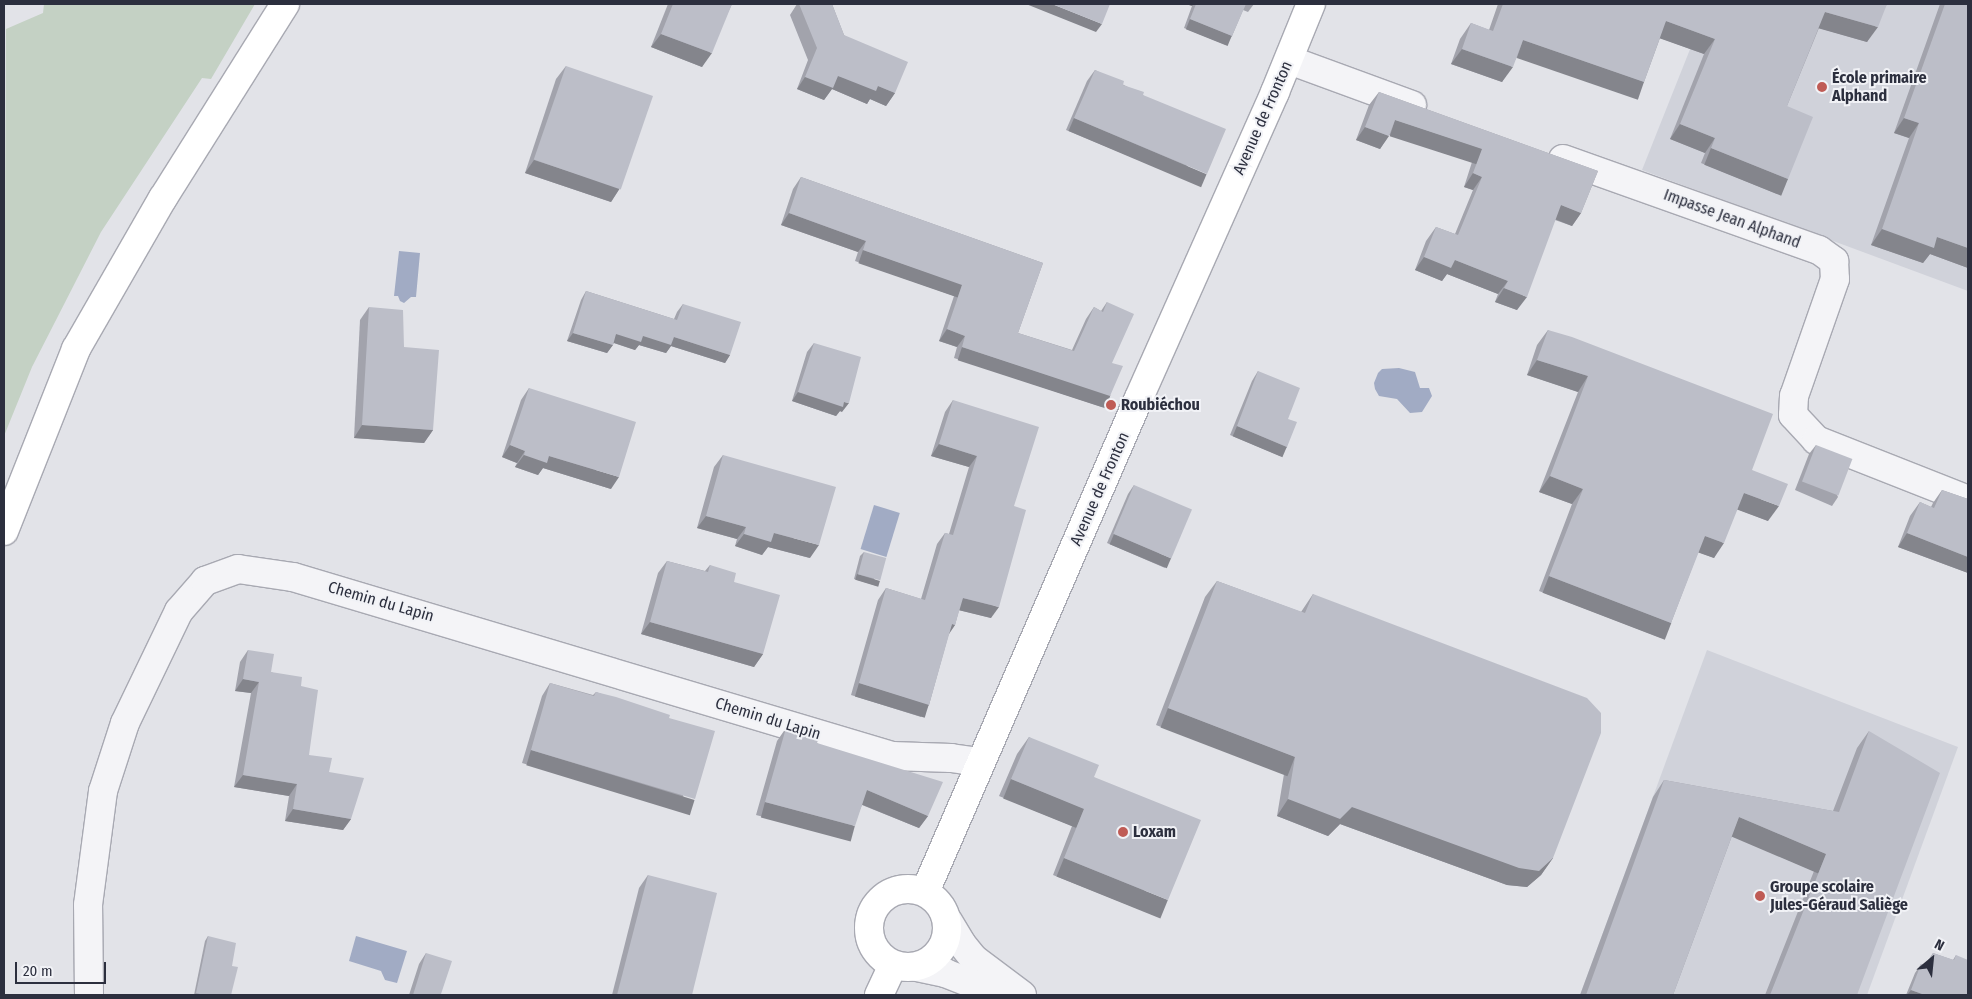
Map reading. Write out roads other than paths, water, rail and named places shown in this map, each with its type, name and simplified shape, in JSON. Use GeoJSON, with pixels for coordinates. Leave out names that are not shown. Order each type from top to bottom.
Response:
{"type":"FeatureCollection","features":[{"type":"Feature","properties":{"kind":"main road"},"geometry":{"type":"LineString","coordinates":[[4,531],[76,349],[163,198],[285,4]]}},
{"type":"Feature","properties":{"kind":"main road","name":"Avenue de Fronton"},"geometry":{"type":"LineString","coordinates":[[925,892],[980,762],[1289,60],[1311,4]]}},
{"type":"Feature","properties":{"kind":"main road"},"geometry":{"type":"LineString","coordinates":[[879,995],[905,966],[936,957],[946,937],[948,921],[943,908],[935,898],[925,892],[912,888],[888,893],[878,901],[868,924],[869,936],[882,958],[905,966]]}},
{"type":"Feature","properties":{"kind":"street"},"geometry":{"type":"LineString","coordinates":[[1289,60],[1434,113]]}},
{"type":"Feature","properties":{"kind":"street","name":"Impasse Jean Alphand"},"geometry":{"type":"LineString","coordinates":[[1537,150],[1819,250],[1834,261],[1835,279],[1794,396],[1792,415],[1816,440],[1968,500]]}},
{"type":"Feature","properties":{"kind":"street","name":"Chemin du Lapin"},"geometry":{"type":"LineString","coordinates":[[89,995],[88,905],[90,886],[103,791],[125,723],[179,611],[205,581],[238,569],[293,577],[312,582],[892,756],[951,758],[980,762]]}},
{"type":"Feature","properties":{"kind":"street"},"geometry":{"type":"LineString","coordinates":[[948,921],[961,943],[974,959],[1022,995]]}},
{"type":"Feature","properties":{"kind":"street"},"geometry":{"type":"LineString","coordinates":[[905,966],[945,973],[1001,995]]}},
{"type":"Feature","properties":{"kind":"water"},"geometry":{"type":"Polygon","coordinates":[[[399,251],[420,253],[416,297],[411,297],[404,303],[400,301],[398,296],[394,296],[399,251]]]}},
{"type":"Feature","properties":{"kind":"water"},"geometry":{"type":"Polygon","coordinates":[[[1399,368],[1415,372],[1420,388],[1429,388],[1432,396],[1422,412],[1410,413],[1397,399],[1379,396],[1375,389],[1374,383],[1382,369],[1399,368]]]}},
{"type":"Feature","properties":{"kind":"water"},"geometry":{"type":"Polygon","coordinates":[[[874,505],[900,513],[886,557],[861,549],[874,505]]]}},
{"type":"Feature","properties":{"kind":"water"},"geometry":{"type":"Polygon","coordinates":[[[356,936],[407,951],[397,983],[385,980],[381,971],[349,961],[356,936]]]}},
{"type":"Feature","properties":{"kind":"place","name":"École primaire Alphand"},"geometry":{"type":"Point","coordinates":[1822,87]}},
{"type":"Feature","properties":{"kind":"place","name":"Roubiéchou"},"geometry":{"type":"Point","coordinates":[1111,405]}},
{"type":"Feature","properties":{"kind":"place","name":"Loxam"},"geometry":{"type":"Point","coordinates":[1123,832]}},
{"type":"Feature","properties":{"kind":"place","name":"Groupe scolaire Jules-Géraud Saliège"},"geometry":{"type":"Point","coordinates":[1760,896]}}]}
